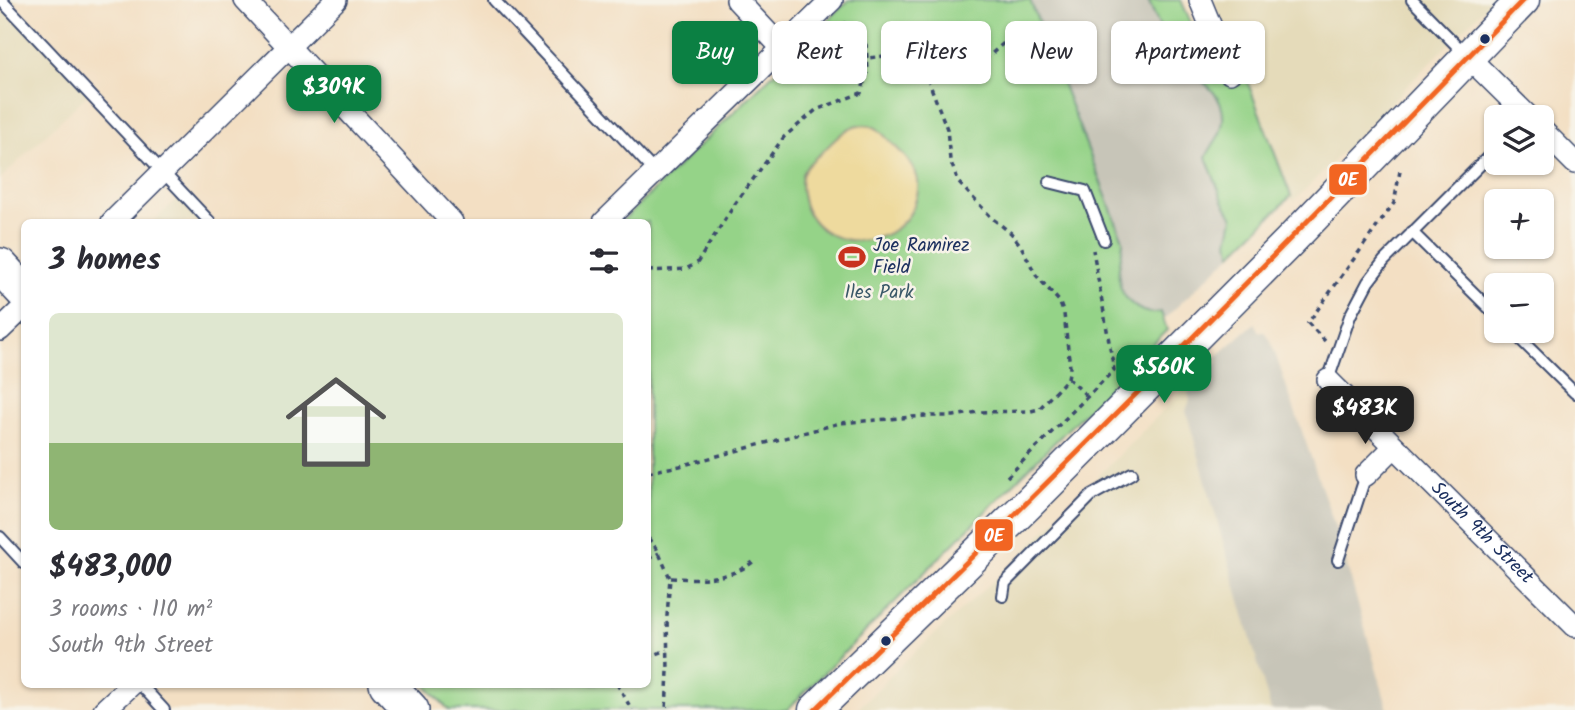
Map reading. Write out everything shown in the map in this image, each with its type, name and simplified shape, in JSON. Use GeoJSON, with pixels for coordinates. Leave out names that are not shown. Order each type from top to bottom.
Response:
{"type":"FeatureCollection","features":[{"type":"Feature","properties":{"kind":"main road"},"geometry":{"type":"LineString","coordinates":[[0,266],[21,289]]}},
{"type":"Feature","properties":{"kind":"main road"},"geometry":{"type":"LineString","coordinates":[[391,688],[411,710]]}},
{"type":"Feature","properties":{"kind":"street"},"geometry":{"type":"LineString","coordinates":[[245,0],[449,219]]}},
{"type":"Feature","properties":{"kind":"street"},"geometry":{"type":"LineString","coordinates":[[115,219],[336,0]]}},
{"type":"Feature","properties":{"kind":"street"},"geometry":{"type":"LineString","coordinates":[[737,0],[772,37]]}},
{"type":"Feature","properties":{"kind":"street"},"geometry":{"type":"LineString","coordinates":[[1200,0],[1209,21]]}},
{"type":"Feature","properties":{"kind":"street"},"geometry":{"type":"LineString","coordinates":[[815,710],[1027,505],[1288,243],[1523,0]]}},
{"type":"Feature","properties":{"kind":"street"},"geometry":{"type":"LineString","coordinates":[[819,21],[836,9]]}},
{"type":"Feature","properties":{"kind":"street"},"geometry":{"type":"LineString","coordinates":[[1467,56],[1517,105]]}},
{"type":"Feature","properties":{"kind":"street"},"geometry":{"type":"LineString","coordinates":[[607,219],[772,58]]}},
{"type":"Feature","properties":{"kind":"street"},"geometry":{"type":"LineString","coordinates":[[1554,142],[1575,163]]}},
{"type":"Feature","properties":{"kind":"street"},"geometry":{"type":"LineString","coordinates":[[0,330],[21,310]]}},
{"type":"Feature","properties":{"kind":"street","name":"South 9th Street"},"geometry":{"type":"LineString","coordinates":[[1328,380],[1575,626]]}},
{"type":"Feature","properties":{"kind":"street"},"geometry":{"type":"LineString","coordinates":[[1366,475],[1394,447]]}},
{"type":"Feature","properties":{"kind":"street"},"geometry":{"type":"LineString","coordinates":[[104,710],[128,688]]}},
{"type":"Feature","properties":{"kind":"lane"},"geometry":{"type":"LineString","coordinates":[[1,0],[207,219]]}},
{"type":"Feature","properties":{"kind":"lane"},"geometry":{"type":"LineString","coordinates":[[494,0],[655,172]]}},
{"type":"Feature","properties":{"kind":"lane"},"geometry":{"type":"LineString","coordinates":[[1412,0],[1467,56]]}},
{"type":"Feature","properties":{"kind":"lane"},"geometry":{"type":"LineString","coordinates":[[1328,380],[1339,355],[1350,316],[1368,282],[1384,261],[1484,161]]}},
{"type":"Feature","properties":{"kind":"lane"},"geometry":{"type":"LineString","coordinates":[[1049,182],[1085,191],[1104,240]]}},
{"type":"Feature","properties":{"kind":"lane"},"geometry":{"type":"LineString","coordinates":[[1412,232],[1484,303]]}},
{"type":"Feature","properties":{"kind":"lane"},"geometry":{"type":"LineString","coordinates":[[1524,343],[1575,393]]}},
{"type":"Feature","properties":{"kind":"lane"},"geometry":{"type":"LineString","coordinates":[[1003,596],[1005,583],[1092,495],[1132,473]]}},
{"type":"Feature","properties":{"kind":"lane"},"geometry":{"type":"LineString","coordinates":[[1338,559],[1366,475]]}},
{"type":"Feature","properties":{"kind":"lane"},"geometry":{"type":"LineString","coordinates":[[0,537],[21,561]]}},
{"type":"Feature","properties":{"kind":"lane"},"geometry":{"type":"LineString","coordinates":[[144,688],[164,710]]}},
{"type":"Feature","properties":{"kind":"path"},"geometry":{"type":"LineString","coordinates":[[991,54],[1005,42]]}},
{"type":"Feature","properties":{"kind":"path"},"geometry":{"type":"LineString","coordinates":[[867,58],[881,57]]}},
{"type":"Feature","properties":{"kind":"path"},"geometry":{"type":"LineString","coordinates":[[651,271],[687,269],[697,262],[784,137],[816,110],[861,93],[865,84]]}},
{"type":"Feature","properties":{"kind":"path"},"geometry":{"type":"LineString","coordinates":[[651,471],[840,423],[989,411],[1031,411],[1039,409],[1068,378],[1070,367],[1064,314],[1059,301],[1036,275],[1011,233],[993,219],[959,183],[950,160],[947,130],[930,84]]}},
{"type":"Feature","properties":{"kind":"path"},"geometry":{"type":"LineString","coordinates":[[1339,355],[1308,323],[1394,203],[1399,172]]}},
{"type":"Feature","properties":{"kind":"path"},"geometry":{"type":"LineString","coordinates":[[1007,477],[1114,370],[1091,241]]}},
{"type":"Feature","properties":{"kind":"path"},"geometry":{"type":"LineString","coordinates":[[1068,378],[1088,397]]}},
{"type":"Feature","properties":{"kind":"path"},"geometry":{"type":"LineString","coordinates":[[651,542],[670,578],[666,710]]}},
{"type":"Feature","properties":{"kind":"path"},"geometry":{"type":"LineString","coordinates":[[651,557],[659,553]]}},
{"type":"Feature","properties":{"kind":"path"},"geometry":{"type":"LineString","coordinates":[[670,578],[705,579],[741,570],[753,562]]}},
{"type":"Feature","properties":{"kind":"path"},"geometry":{"type":"LineString","coordinates":[[651,656],[667,650]]}},
{"type":"Feature","properties":{"kind":"path"},"geometry":{"type":"LineString","coordinates":[[619,688],[632,710]]}},
{"type":"Feature","properties":{"kind":"shaded area"},"geometry":{"type":"Polygon","coordinates":[[[0,0],[17,0],[13,5],[93,89],[0,179],[0,0]]]}},
{"type":"Feature","properties":{"kind":"shaded area"},"geometry":{"type":"Polygon","coordinates":[[[1030,0],[1148,0],[1157,21],[1111,21],[1111,84],[1207,84],[1220,101],[1223,121],[1220,134],[1206,158],[1233,218],[1228,242],[1232,254],[1163,320],[1161,312],[1152,314],[1141,311],[1129,302],[1123,292],[1119,279],[1123,240],[1063,84],[1097,84],[1097,21],[1038,21],[1030,0]]]}},
{"type":"Feature","properties":{"kind":"shaded area"},"geometry":{"type":"Polygon","coordinates":[[[1214,0],[1492,0],[1293,202],[1247,84],[1265,84],[1265,21],[1222,21],[1214,0]]]}},
{"type":"Feature","properties":{"kind":"shaded area"},"geometry":{"type":"Polygon","coordinates":[[[178,198],[197,219],[156,219],[178,198]]]}},
{"type":"Feature","properties":{"kind":"shaded area"},"geometry":{"type":"Polygon","coordinates":[[[1255,323],[1258,331],[1264,332],[1270,339],[1340,541],[1388,710],[1271,710],[1186,411],[1190,400],[1188,392],[1218,362],[1216,357],[1255,323]]]}},
{"type":"Feature","properties":{"kind":"shaded area"},"geometry":{"type":"Polygon","coordinates":[[[1186,387],[1190,400],[1186,411],[1271,710],[857,710],[906,660],[1013,563],[1186,387]]]}},
{"type":"Feature","properties":{"kind":"green space","name":"Iles Park"},"geometry":{"type":"Polygon","coordinates":[[[849,0],[1030,0],[1038,21],[1005,21],[1005,84],[1063,84],[1123,240],[1119,279],[1123,293],[1139,309],[1161,312],[1167,330],[787,710],[449,710],[428,688],[651,688],[651,219],[624,219],[772,75],[772,84],[867,84],[867,21],[827,21],[849,0]]]}},
{"type":"Feature","properties":{"kind":"green space"},"geometry":{"type":"Polygon","coordinates":[[[1148,0],[1181,0],[1190,21],[1157,21],[1148,0]]]}},
{"type":"Feature","properties":{"kind":"green space"},"geometry":{"type":"Polygon","coordinates":[[[1205,84],[1248,84],[1291,196],[1232,254],[1228,242],[1233,218],[1223,201],[1206,157],[1220,133],[1223,121],[1219,100],[1205,84]]]}},
{"type":"Feature","properties":{"kind":"sand"},"geometry":{"type":"Polygon","coordinates":[[[858,125],[872,126],[880,131],[910,163],[918,182],[911,212],[897,227],[880,237],[860,241],[840,238],[823,230],[809,215],[801,185],[803,172],[810,163],[843,133],[858,125]]]}},
{"type":"Feature","properties":{"kind":"transit line","name":"0E"},"geometry":{"type":"LineString","coordinates":[[815,710],[1172,358],[1523,0]]}},
{"type":"Feature","properties":{"kind":"place","name":"Joe Ramirez Field"},"geometry":{"type":"Point","coordinates":[852,257]}}]}
